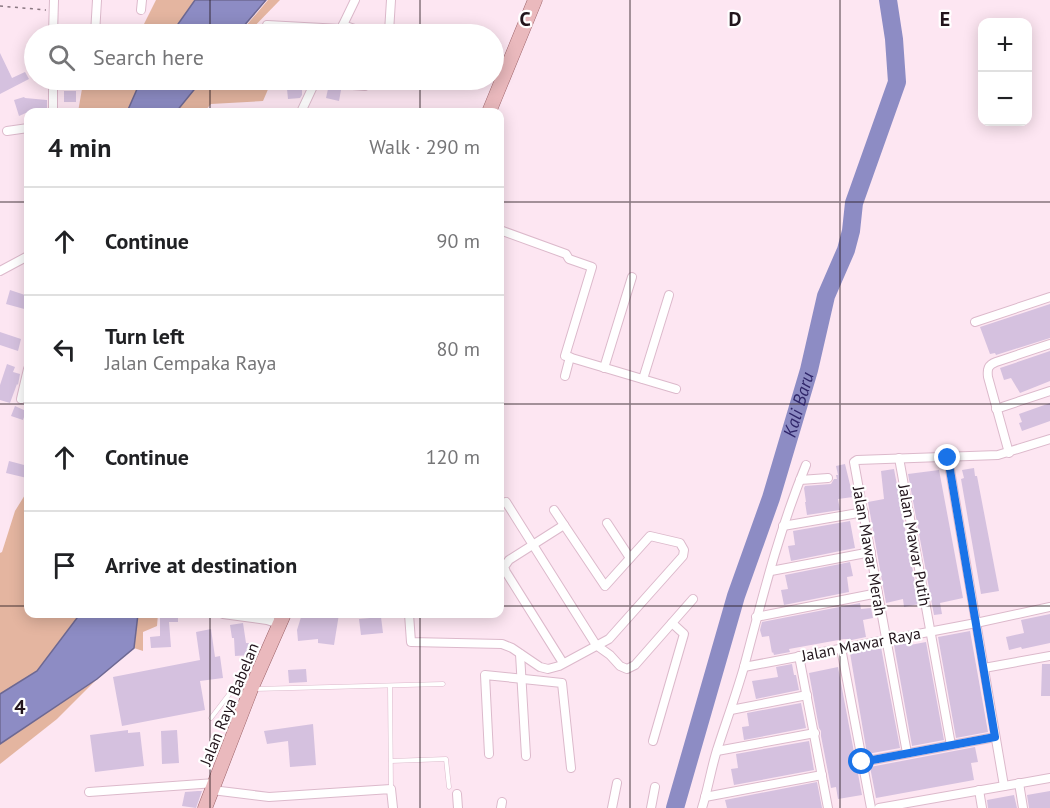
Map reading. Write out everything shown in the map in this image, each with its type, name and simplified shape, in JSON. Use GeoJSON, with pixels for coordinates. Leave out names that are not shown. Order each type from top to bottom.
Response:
{"type":"FeatureCollection","features":[{"type":"Feature","properties":{"kind":"main road"},"geometry":{"type":"LineString","coordinates":[[504,75],[535,0]]}},
{"type":"Feature","properties":{"kind":"main road"},"geometry":{"type":"LineString","coordinates":[[491,108],[498,90]]}},
{"type":"Feature","properties":{"kind":"main road","name":"Jalan Raya Babelan"},"geometry":{"type":"LineString","coordinates":[[205,808],[282,619]]}},
{"type":"Feature","properties":{"kind":"street"},"geometry":{"type":"LineString","coordinates":[[53,24],[54,0]]}},
{"type":"Feature","properties":{"kind":"street"},"geometry":{"type":"LineString","coordinates":[[96,24],[97,0]]}},
{"type":"Feature","properties":{"kind":"street"},"geometry":{"type":"LineString","coordinates":[[141,10],[142,0]]}},
{"type":"Feature","properties":{"kind":"street"},"geometry":{"type":"LineString","coordinates":[[343,24],[355,0]]}},
{"type":"Feature","properties":{"kind":"street"},"geometry":{"type":"LineString","coordinates":[[390,24],[391,0]]}},
{"type":"Feature","properties":{"kind":"street"},"geometry":{"type":"LineString","coordinates":[[53,90],[53,108]]}},
{"type":"Feature","properties":{"kind":"street"},"geometry":{"type":"LineString","coordinates":[[303,108],[312,90]]}},
{"type":"Feature","properties":{"kind":"street"},"geometry":{"type":"LineString","coordinates":[[7,131],[24,129]]}},
{"type":"Feature","properties":{"kind":"street"},"geometry":{"type":"LineString","coordinates":[[504,231],[566,254],[569,259],[592,267],[565,356],[675,389]]}},
{"type":"Feature","properties":{"kind":"street"},"geometry":{"type":"LineString","coordinates":[[0,271],[24,257]]}},
{"type":"Feature","properties":{"kind":"street"},"geometry":{"type":"LineString","coordinates":[[604,368],[632,277]]}},
{"type":"Feature","properties":{"kind":"street"},"geometry":{"type":"LineString","coordinates":[[643,380],[669,295]]}},
{"type":"Feature","properties":{"kind":"street"},"geometry":{"type":"LineString","coordinates":[[975,322],[1050,297]]}},
{"type":"Feature","properties":{"kind":"street"},"geometry":{"type":"LineString","coordinates":[[1009,453],[996,409],[988,368],[991,364],[1050,344]]}},
{"type":"Feature","properties":{"kind":"street"},"geometry":{"type":"LineString","coordinates":[[565,376],[570,357]]}},
{"type":"Feature","properties":{"kind":"street"},"geometry":{"type":"LineString","coordinates":[[21,399],[24,386]]}},
{"type":"Feature","properties":{"kind":"street"},"geometry":{"type":"LineString","coordinates":[[996,409],[1050,391]]}},
{"type":"Feature","properties":{"kind":"street"},"geometry":{"type":"LineString","coordinates":[[899,459],[998,455],[1050,439]]}},
{"type":"Feature","properties":{"kind":"street"},"geometry":{"type":"LineString","coordinates":[[948,458],[1004,786]]}},
{"type":"Feature","properties":{"kind":"street","name":"Jalan Mawar Merah"},"geometry":{"type":"LineString","coordinates":[[899,459],[854,462],[907,753]]}},
{"type":"Feature","properties":{"kind":"street","name":"Jalan Mawar Putih"},"geometry":{"type":"LineString","coordinates":[[899,459],[951,745]]}},
{"type":"Feature","properties":{"kind":"street"},"geometry":{"type":"LineString","coordinates":[[702,808],[717,751],[745,667],[756,617],[783,526],[806,465]]}},
{"type":"Feature","properties":{"kind":"street"},"geometry":{"type":"LineString","coordinates":[[800,480],[828,478]]}},
{"type":"Feature","properties":{"kind":"street"},"geometry":{"type":"LineString","coordinates":[[506,502],[596,645],[620,666],[627,669],[635,665],[693,599]]}},
{"type":"Feature","properties":{"kind":"street"},"geometry":{"type":"LineString","coordinates":[[409,618],[411,642],[502,644],[540,667],[548,669],[609,639],[683,556],[684,550],[680,543],[650,536],[604,586],[554,510]]}},
{"type":"Feature","properties":{"kind":"street"},"geometry":{"type":"LineString","coordinates":[[783,526],[864,512]]}},
{"type":"Feature","properties":{"kind":"street"},"geometry":{"type":"LineString","coordinates":[[607,522],[630,558]]}},
{"type":"Feature","properties":{"kind":"street"},"geometry":{"type":"LineString","coordinates":[[563,663],[504,567],[509,560],[564,525]]}},
{"type":"Feature","properties":{"kind":"street"},"geometry":{"type":"LineString","coordinates":[[771,571],[871,552]]}},
{"type":"Feature","properties":{"kind":"street"},"geometry":{"type":"LineString","coordinates":[[756,617],[878,593]]}},
{"type":"Feature","properties":{"kind":"street","name":"Jalan Mawar Raya"},"geometry":{"type":"LineString","coordinates":[[745,667],[1050,608]]}},
{"type":"Feature","properties":{"kind":"street"},"geometry":{"type":"LineString","coordinates":[[252,618],[282,619]]}},
{"type":"Feature","properties":{"kind":"street"},"geometry":{"type":"LineString","coordinates":[[653,741],[684,634],[672,623]]}},
{"type":"Feature","properties":{"kind":"street"},"geometry":{"type":"LineString","coordinates":[[841,648],[871,808]]}},
{"type":"Feature","properties":{"kind":"street"},"geometry":{"type":"LineString","coordinates":[[520,654],[526,756]]}},
{"type":"Feature","properties":{"kind":"street"},"geometry":{"type":"LineString","coordinates":[[800,656],[828,808]]}},
{"type":"Feature","properties":{"kind":"street"},"geometry":{"type":"LineString","coordinates":[[984,668],[1050,656]]}},
{"type":"Feature","properties":{"kind":"street"},"geometry":{"type":"LineString","coordinates":[[489,754],[485,675],[562,683],[571,768]]}},
{"type":"Feature","properties":{"kind":"street"},"geometry":{"type":"LineString","coordinates":[[731,710],[807,695]]}},
{"type":"Feature","properties":{"kind":"street"},"geometry":{"type":"LineString","coordinates":[[717,751],[815,733]]}},
{"type":"Feature","properties":{"kind":"street"},"geometry":{"type":"LineString","coordinates":[[862,762],[995,737]]}},
{"type":"Feature","properties":{"kind":"street"},"geometry":{"type":"LineString","coordinates":[[705,797],[822,775]]}},
{"type":"Feature","properties":{"kind":"street"},"geometry":{"type":"LineString","coordinates":[[879,808],[1050,778]]}},
{"type":"Feature","properties":{"kind":"street"},"geometry":{"type":"LineString","coordinates":[[612,808],[617,783]]}},
{"type":"Feature","properties":{"kind":"street"},"geometry":{"type":"LineString","coordinates":[[1019,783],[1023,808]]}},
{"type":"Feature","properties":{"kind":"street"},"geometry":{"type":"LineString","coordinates":[[89,792],[214,787],[269,797],[391,789],[393,808]]}},
{"type":"Feature","properties":{"kind":"street"},"geometry":{"type":"LineString","coordinates":[[651,808],[655,787]]}},
{"type":"Feature","properties":{"kind":"street"},"geometry":{"type":"LineString","coordinates":[[979,790],[982,808]]}},
{"type":"Feature","properties":{"kind":"street"},"geometry":{"type":"LineString","coordinates":[[457,794],[458,808]]}},
{"type":"Feature","properties":{"kind":"street"},"geometry":{"type":"LineString","coordinates":[[939,797],[941,808]]}},
{"type":"Feature","properties":{"kind":"lane"},"geometry":{"type":"LineString","coordinates":[[211,718],[237,684],[244,680],[254,684],[390,686],[443,684]]}},
{"type":"Feature","properties":{"kind":"lane"},"geometry":{"type":"LineString","coordinates":[[390,686],[391,789]]}},
{"type":"Feature","properties":{"kind":"lane"},"geometry":{"type":"LineString","coordinates":[[391,761],[447,759],[449,787]]}},
{"type":"Feature","properties":{"kind":"path"},"geometry":{"type":"LineString","coordinates":[[0,6],[52,11]]}},
{"type":"Feature","properties":{"kind":"shaded area"},"geometry":{"type":"Polygon","coordinates":[[[156,0],[195,0],[178,24],[144,24],[156,0]]]}},
{"type":"Feature","properties":{"kind":"shaded area"},"geometry":{"type":"Polygon","coordinates":[[[268,0],[280,0],[257,24],[248,24],[268,0]]]}},
{"type":"Feature","properties":{"kind":"shaded area"},"geometry":{"type":"Polygon","coordinates":[[[82,90],[137,90],[129,108],[79,108],[82,90]]]}},
{"type":"Feature","properties":{"kind":"shaded area"},"geometry":{"type":"Polygon","coordinates":[[[194,90],[268,90],[263,101],[211,104],[208,108],[179,108],[194,90]]]}},
{"type":"Feature","properties":{"kind":"shaded area"},"geometry":{"type":"Polygon","coordinates":[[[24,496],[24,618],[77,618],[37,671],[0,694],[0,553],[15,511],[24,496]]]}},
{"type":"Feature","properties":{"kind":"shaded area"},"geometry":{"type":"Polygon","coordinates":[[[138,618],[158,618],[157,626],[143,632],[143,651],[134,648],[138,618]]]}},
{"type":"Feature","properties":{"kind":"shaded area"},"geometry":{"type":"Polygon","coordinates":[[[97,679],[57,719],[0,764],[0,744],[97,679]]]}},
{"type":"Feature","properties":{"kind":"water"},"geometry":{"type":"Polygon","coordinates":[[[195,0],[266,0],[246,24],[178,24],[195,0]]]}},
{"type":"Feature","properties":{"kind":"water"},"geometry":{"type":"Polygon","coordinates":[[[137,90],[194,90],[179,108],[129,108],[137,90]]]}},
{"type":"Feature","properties":{"kind":"water"},"geometry":{"type":"Polygon","coordinates":[[[77,618],[138,618],[134,648],[97,679],[0,744],[0,694],[37,671],[77,618]]]}},
{"type":"Feature","properties":{"kind":"building"},"geometry":{"type":"Polygon","coordinates":[[[0,53],[12,78],[24,72],[24,82],[0,94],[0,53]]]}},
{"type":"Feature","properties":{"kind":"building"},"geometry":{"type":"Polygon","coordinates":[[[287,90],[302,90],[300,98],[288,99],[287,90]]]}},
{"type":"Feature","properties":{"kind":"building"},"geometry":{"type":"Polygon","coordinates":[[[328,90],[341,90],[339,101],[326,98],[328,90]]]}},
{"type":"Feature","properties":{"kind":"building"},"geometry":{"type":"Polygon","coordinates":[[[64,91],[76,91],[76,102],[64,102],[64,91]]]}},
{"type":"Feature","properties":{"kind":"building"},"geometry":{"type":"Polygon","coordinates":[[[24,97],[47,100],[47,108],[24,108],[24,114],[19,116],[14,100],[24,97]]]}},
{"type":"Feature","properties":{"kind":"building"},"geometry":{"type":"Polygon","coordinates":[[[10,290],[24,295],[24,309],[6,304],[10,290]]]}},
{"type":"Feature","properties":{"kind":"building"},"geometry":{"type":"Polygon","coordinates":[[[1050,304],[1050,338],[996,355],[995,353],[990,354],[980,327],[1050,304]]]}},
{"type":"Feature","properties":{"kind":"building"},"geometry":{"type":"Polygon","coordinates":[[[0,332],[21,339],[18,351],[0,345],[0,332]]]}},
{"type":"Feature","properties":{"kind":"building"},"geometry":{"type":"Polygon","coordinates":[[[1050,351],[1050,381],[1020,393],[1011,378],[1004,380],[1000,368],[1050,351]]]}},
{"type":"Feature","properties":{"kind":"building"},"geometry":{"type":"Polygon","coordinates":[[[7,364],[15,367],[13,372],[20,374],[10,403],[0,400],[0,385],[7,364]]]}},
{"type":"Feature","properties":{"kind":"building"},"geometry":{"type":"Polygon","coordinates":[[[1050,403],[1050,421],[1022,431],[1019,414],[1050,403]]]}},
{"type":"Feature","properties":{"kind":"building"},"geometry":{"type":"Polygon","coordinates":[[[15,406],[24,410],[23,420],[11,416],[15,406]]]}},
{"type":"Feature","properties":{"kind":"building"},"geometry":{"type":"Polygon","coordinates":[[[9,461],[24,465],[24,477],[6,473],[9,461]]]}},
{"type":"Feature","properties":{"kind":"building"},"geometry":{"type":"Polygon","coordinates":[[[845,464],[853,497],[838,499],[840,510],[807,515],[805,486],[831,484],[834,479],[837,479],[836,466],[845,464]]]}},
{"type":"Feature","properties":{"kind":"building"},"geometry":{"type":"Polygon","coordinates":[[[974,468],[999,591],[981,594],[961,479],[964,478],[962,470],[974,468]]]}},
{"type":"Feature","properties":{"kind":"building"},"geometry":{"type":"Polygon","coordinates":[[[894,469],[919,604],[904,607],[903,599],[886,603],[868,502],[884,499],[881,471],[894,469]]]}},
{"type":"Feature","properties":{"kind":"building"},"geometry":{"type":"Polygon","coordinates":[[[939,470],[963,598],[940,603],[942,614],[934,615],[908,474],[939,470]]]}},
{"type":"Feature","properties":{"kind":"building"},"geometry":{"type":"Polygon","coordinates":[[[850,521],[855,548],[791,561],[788,546],[795,545],[793,531],[850,521]]]}},
{"type":"Feature","properties":{"kind":"building"},"geometry":{"type":"Polygon","coordinates":[[[850,562],[853,576],[847,577],[849,592],[784,605],[781,590],[788,589],[785,575],[850,562]]]}},
{"type":"Feature","properties":{"kind":"building"},"geometry":{"type":"Polygon","coordinates":[[[860,603],[861,609],[871,608],[873,618],[863,620],[866,637],[789,649],[790,652],[774,655],[769,636],[762,637],[760,630],[762,622],[860,603]]]}},
{"type":"Feature","properties":{"kind":"building"},"geometry":{"type":"Polygon","coordinates":[[[1050,614],[1050,643],[1009,650],[1006,637],[1024,633],[1021,620],[1050,614]]]}},
{"type":"Feature","properties":{"kind":"building"},"geometry":{"type":"Polygon","coordinates":[[[160,618],[178,618],[178,622],[169,622],[171,647],[151,648],[150,637],[160,636],[160,618]]]}},
{"type":"Feature","properties":{"kind":"building"},"geometry":{"type":"Polygon","coordinates":[[[301,618],[338,618],[334,645],[318,643],[318,639],[298,641],[297,630],[301,618]]]}},
{"type":"Feature","properties":{"kind":"building"},"geometry":{"type":"Polygon","coordinates":[[[381,618],[383,633],[361,635],[359,619],[381,618]]]}},
{"type":"Feature","properties":{"kind":"building"},"geometry":{"type":"Polygon","coordinates":[[[243,623],[246,643],[250,643],[251,655],[235,656],[234,638],[232,638],[230,625],[243,623]]]}},
{"type":"Feature","properties":{"kind":"building"},"geometry":{"type":"Polygon","coordinates":[[[211,629],[215,657],[220,656],[223,678],[200,681],[205,710],[122,726],[113,677],[200,660],[196,632],[211,629]]]}},
{"type":"Feature","properties":{"kind":"building"},"geometry":{"type":"Polygon","coordinates":[[[970,631],[988,732],[956,738],[938,637],[970,631]]]}},
{"type":"Feature","properties":{"kind":"building"},"geometry":{"type":"Polygon","coordinates":[[[909,642],[910,645],[926,642],[944,740],[912,746],[894,645],[909,642]]]}},
{"type":"Feature","properties":{"kind":"building"},"geometry":{"type":"Polygon","coordinates":[[[881,647],[900,748],[867,754],[850,653],[881,647]]]}},
{"type":"Feature","properties":{"kind":"building"},"geometry":{"type":"Polygon","coordinates":[[[792,664],[799,690],[756,699],[752,681],[778,677],[776,667],[792,664]]]}},
{"type":"Feature","properties":{"kind":"building"},"geometry":{"type":"Polygon","coordinates":[[[1042,664],[1050,664],[1050,696],[1041,696],[1042,664]]]}},
{"type":"Feature","properties":{"kind":"building"},"geometry":{"type":"Polygon","coordinates":[[[838,667],[862,795],[838,799],[836,787],[831,788],[809,673],[838,667]]]}},
{"type":"Feature","properties":{"kind":"building"},"geometry":{"type":"Polygon","coordinates":[[[306,669],[307,682],[289,683],[288,670],[306,669]]]}},
{"type":"Feature","properties":{"kind":"building"},"geometry":{"type":"Polygon","coordinates":[[[801,703],[806,728],[744,740],[742,727],[749,726],[747,713],[801,703]]]}},
{"type":"Feature","properties":{"kind":"building"},"geometry":{"type":"Polygon","coordinates":[[[313,724],[316,765],[290,767],[288,741],[267,744],[264,731],[313,724]]]}},
{"type":"Feature","properties":{"kind":"building"},"geometry":{"type":"Polygon","coordinates":[[[128,730],[128,733],[140,732],[144,766],[95,772],[90,735],[128,730]]]}},
{"type":"Feature","properties":{"kind":"building"},"geometry":{"type":"Polygon","coordinates":[[[177,730],[179,763],[162,764],[161,731],[177,730]]]}},
{"type":"Feature","properties":{"kind":"building"},"geometry":{"type":"Polygon","coordinates":[[[809,741],[814,770],[734,785],[731,769],[738,768],[736,754],[809,741]]]}},
{"type":"Feature","properties":{"kind":"building"},"geometry":{"type":"Polygon","coordinates":[[[975,747],[978,762],[971,763],[974,780],[876,798],[870,767],[975,747]]]}},
{"type":"Feature","properties":{"kind":"building"},"geometry":{"type":"Polygon","coordinates":[[[817,782],[822,808],[727,808],[725,800],[817,782]]]}},
{"type":"Feature","properties":{"kind":"building"},"geometry":{"type":"Polygon","coordinates":[[[202,791],[196,808],[182,806],[185,792],[202,791]]]}},
{"type":"Feature","properties":{"kind":"building"},"geometry":{"type":"Polygon","coordinates":[[[1050,791],[1050,808],[1029,808],[1027,795],[1050,791]]]}},
{"type":"Feature","properties":{"kind":"building"},"geometry":{"type":"Polygon","coordinates":[[[1014,795],[1017,808],[988,808],[987,800],[1014,795]]]}},
{"type":"Feature","properties":{"kind":"waterway","name":"Kali Baru"},"geometry":{"type":"LineString","coordinates":[[675,808],[736,596],[771,498],[809,370],[826,296],[846,250],[854,203],[897,82],[888,0]]}},
{"type":"Feature","properties":{"kind":"route"},"geometry":{"type":"LineString","coordinates":[[862,762],[995,737],[948,458]]}}]}
